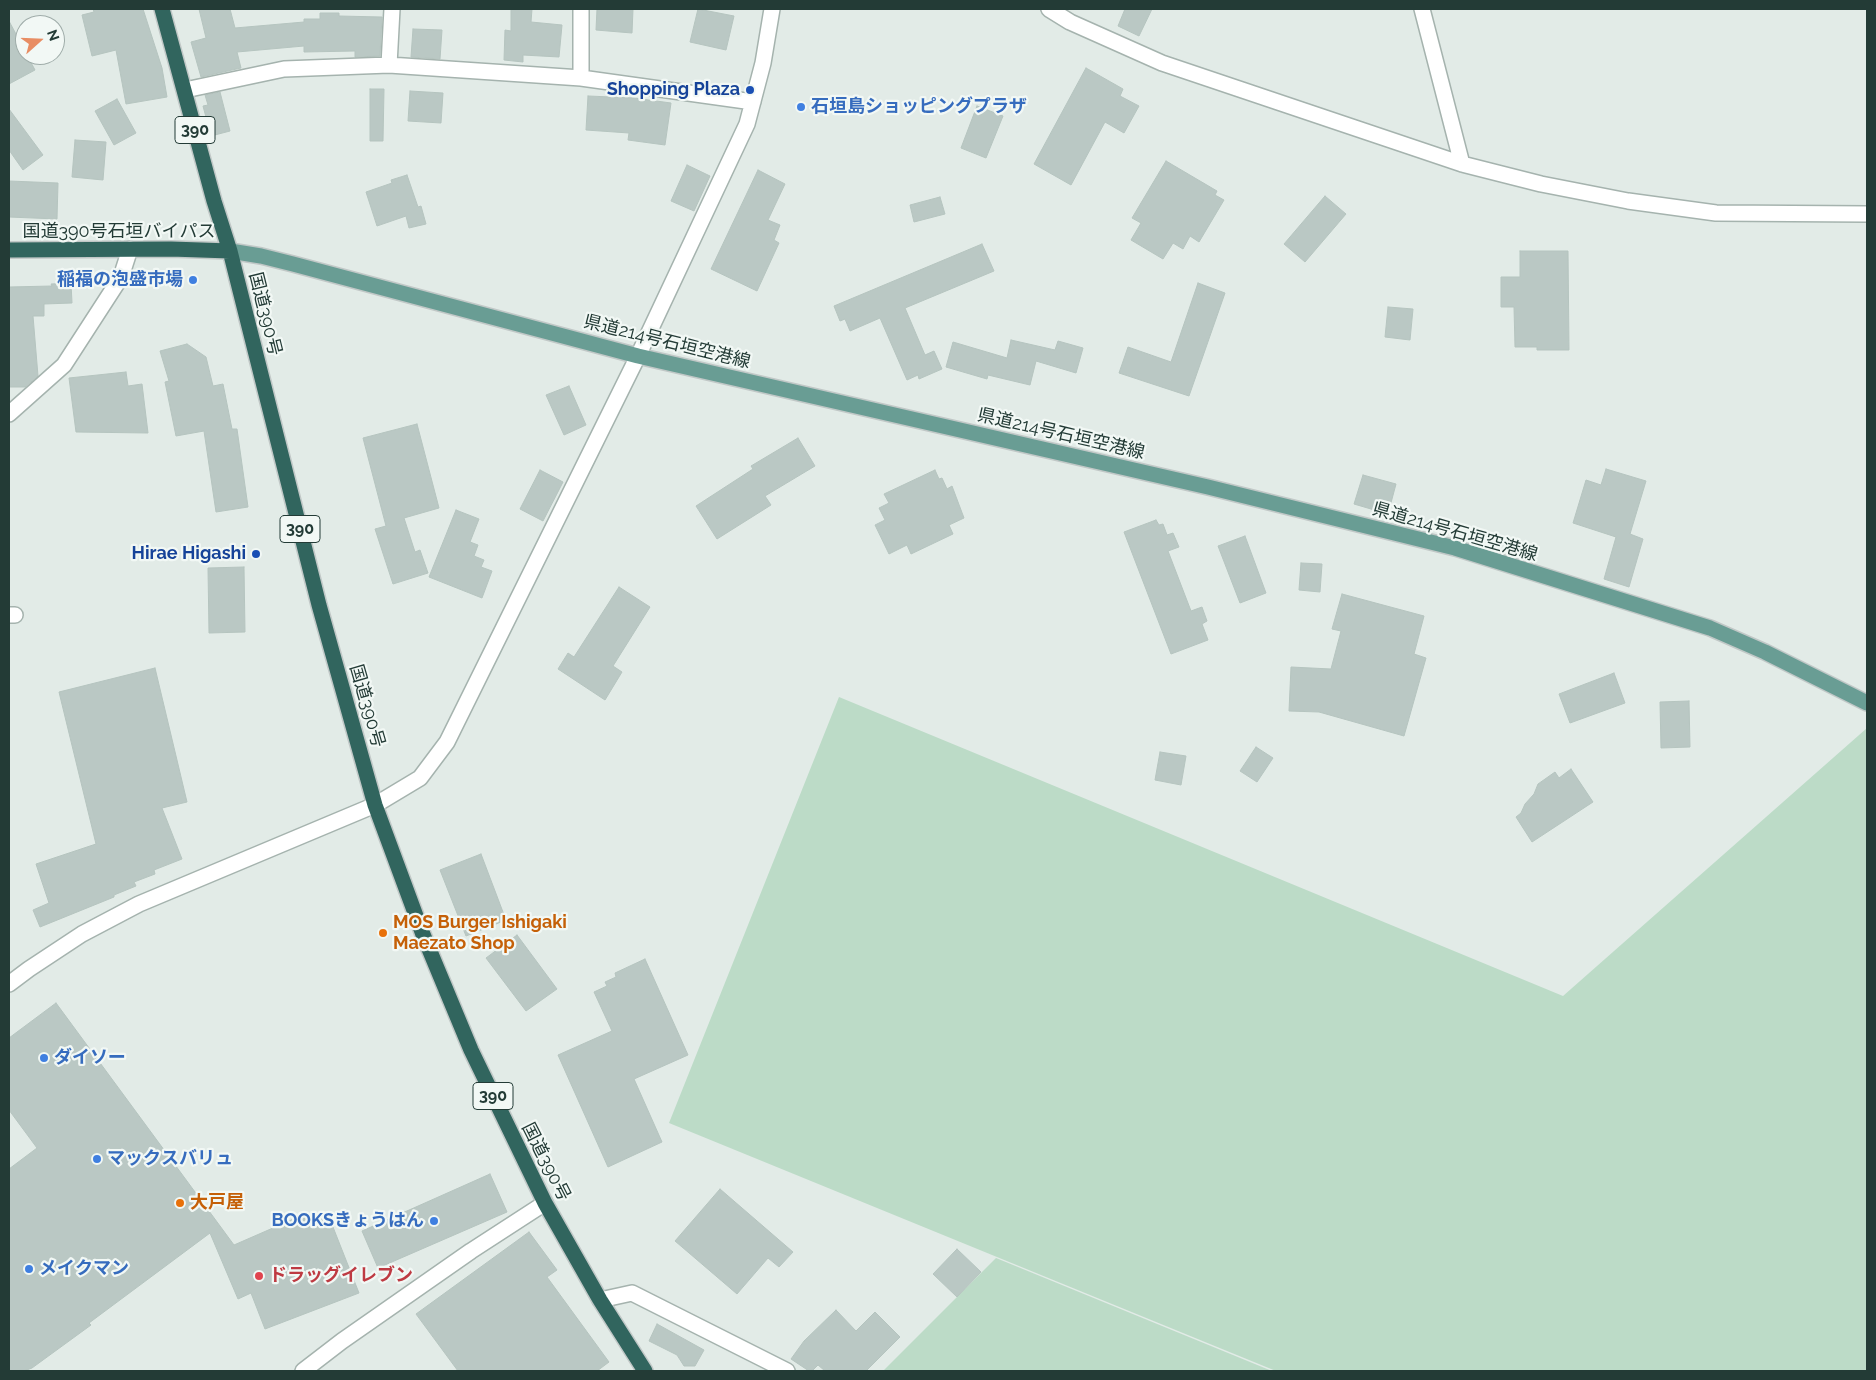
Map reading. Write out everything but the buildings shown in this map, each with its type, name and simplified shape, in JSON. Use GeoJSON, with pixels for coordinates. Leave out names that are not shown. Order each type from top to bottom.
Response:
{"type":"FeatureCollection","features":[{"type":"Feature","properties":{"kind":"highway","name":"国道390号"},"geometry":{"type":"LineString","coordinates":[[162,9],[214,201],[230,252],[319,606],[375,805],[422,932],[471,1050],[545,1203],[600,1300],[645,1371]]}},
{"type":"Feature","properties":{"kind":"highway","name":"国道390号石垣バイパス"},"geometry":{"type":"LineString","coordinates":[[9,250],[193,249],[230,252]]}},
{"type":"Feature","properties":{"kind":"main road","name":"県道214号石垣空港線"},"geometry":{"type":"LineString","coordinates":[[230,252],[261,256],[285,262],[638,356],[1208,487],[1455,548],[1710,628],[1765,652],[1867,703]]}},
{"type":"Feature","properties":{"kind":"street"},"geometry":{"type":"LineString","coordinates":[[389,66],[392,9]]}},
{"type":"Feature","properties":{"kind":"street"},"geometry":{"type":"LineString","coordinates":[[581,9],[581,78]]}},
{"type":"Feature","properties":{"kind":"street"},"geometry":{"type":"LineString","coordinates":[[9,984],[82,934],[139,904],[375,805],[420,778],[448,742],[638,356],[747,124],[763,63],[772,9]]}},
{"type":"Feature","properties":{"kind":"street"},"geometry":{"type":"LineString","coordinates":[[1049,9],[1070,22],[1162,63],[1462,164],[1541,184],[1628,200],[1716,213],[1867,214]]}},
{"type":"Feature","properties":{"kind":"street"},"geometry":{"type":"LineString","coordinates":[[1422,9],[1462,164]]}},
{"type":"Feature","properties":{"kind":"street"},"geometry":{"type":"LineString","coordinates":[[185,90],[284,69],[389,66],[581,78],[753,102]]}},
{"type":"Feature","properties":{"kind":"street"},"geometry":{"type":"LineString","coordinates":[[9,414],[64,365],[121,277],[130,249]]}},
{"type":"Feature","properties":{"kind":"street"},"geometry":{"type":"LineString","coordinates":[[303,1371],[357,1330],[471,1251],[545,1203]]}},
{"type":"Feature","properties":{"kind":"street"},"geometry":{"type":"LineString","coordinates":[[600,1300],[632,1293],[787,1371]]}},
{"type":"Feature","properties":{"kind":"green space"},"geometry":{"type":"Polygon","coordinates":[[[839,697],[1563,996],[1867,728],[1867,1371],[1276,1371],[669,1123],[839,697]]]}},
{"type":"Feature","properties":{"kind":"green space"},"geometry":{"type":"Polygon","coordinates":[[[996,1258],[1272,1371],[883,1371],[996,1258]]]}},
{"type":"Feature","properties":{"kind":"place","name":"Shopping Plaza"},"geometry":{"type":"Point","coordinates":[750,90]}},
{"type":"Feature","properties":{"kind":"place","name":"石垣島ショッピングプラザ"},"geometry":{"type":"Point","coordinates":[801,107]}},
{"type":"Feature","properties":{"kind":"place","name":"稲福の泡盛市場"},"geometry":{"type":"Point","coordinates":[193,280]}},
{"type":"Feature","properties":{"kind":"place","name":"Hirae Higashi"},"geometry":{"type":"Point","coordinates":[256,554]}},
{"type":"Feature","properties":{"kind":"place","name":"MOS Burger Ishigaki Maezato Shop"},"geometry":{"type":"Point","coordinates":[383,933]}},
{"type":"Feature","properties":{"kind":"place","name":"ダイソー"},"geometry":{"type":"Point","coordinates":[44,1058]}},
{"type":"Feature","properties":{"kind":"place","name":"マックスバリュ"},"geometry":{"type":"Point","coordinates":[97,1159]}},
{"type":"Feature","properties":{"kind":"place","name":"大戸屋"},"geometry":{"type":"Point","coordinates":[180,1203]}},
{"type":"Feature","properties":{"kind":"place","name":"BOOKSきょうはん"},"geometry":{"type":"Point","coordinates":[434,1221]}},
{"type":"Feature","properties":{"kind":"place","name":"メイクマン"},"geometry":{"type":"Point","coordinates":[29,1269]}},
{"type":"Feature","properties":{"kind":"place","name":"ドラッグイレブン"},"geometry":{"type":"Point","coordinates":[259,1276]}}]}
